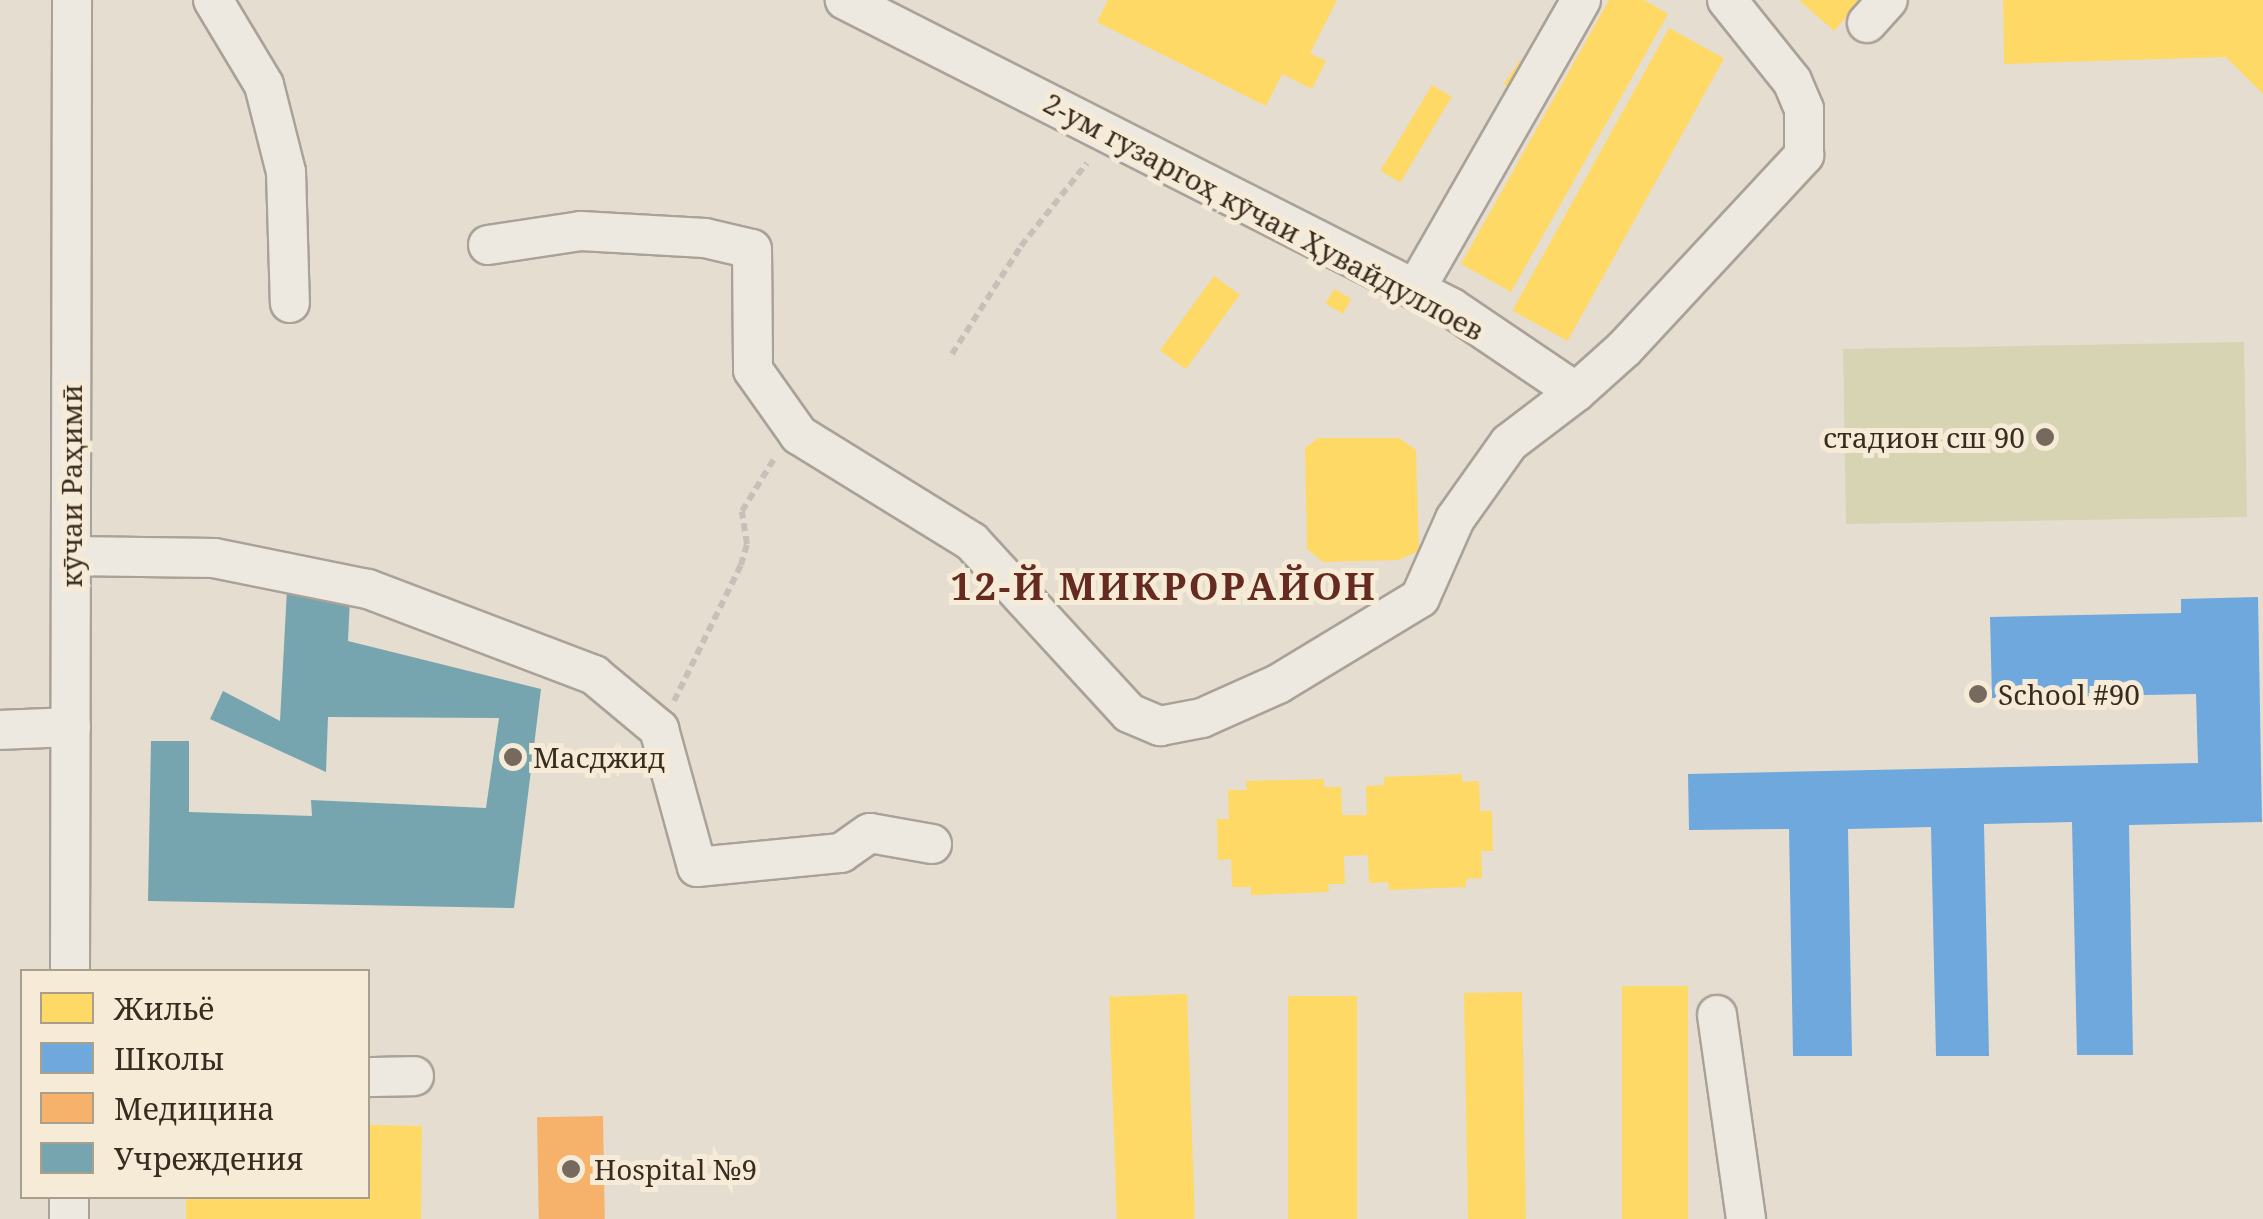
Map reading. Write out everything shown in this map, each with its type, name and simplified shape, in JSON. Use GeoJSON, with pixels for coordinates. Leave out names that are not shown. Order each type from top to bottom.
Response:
{"type":"FeatureCollection","features":[{"type":"Feature","properties":{"kind":"street","name":"кӯчаи Раҳимӣ"},"geometry":{"type":"LineString","coordinates":[[70,969],[72,0]]}},
{"type":"Feature","properties":{"kind":"street"},"geometry":{"type":"LineString","coordinates":[[213,0],[264,85],[286,172],[290,303]]}},
{"type":"Feature","properties":{"kind":"street","name":"2-ум гузаргоҳ кӯчаи Ҳувайдуллоев"},"geometry":{"type":"LineString","coordinates":[[845,0],[1452,308],[1576,392]]}},
{"type":"Feature","properties":{"kind":"street"},"geometry":{"type":"LineString","coordinates":[[1415,290],[1581,0]]}},
{"type":"Feature","properties":{"kind":"street"},"geometry":{"type":"LineString","coordinates":[[488,245],[582,232],[705,238],[752,249],[754,370],[793,428],[972,542],[1128,712],[1160,726],[1202,718],[1278,684],[1420,598],[1455,519],[1510,444],[1624,349],[1804,155],[1804,109],[1792,81],[1727,0]]}},
{"type":"Feature","properties":{"kind":"street"},"geometry":{"type":"LineString","coordinates":[[71,556],[214,558],[368,589],[594,675],[660,728],[697,868],[841,854],[870,833],[932,844]]}},
{"type":"Feature","properties":{"kind":"street"},"geometry":{"type":"LineString","coordinates":[[0,730],[71,728]]}},
{"type":"Feature","properties":{"kind":"street"},"geometry":{"type":"LineString","coordinates":[[1717,1015],[1746,1219]]}},
{"type":"Feature","properties":{"kind":"street"},"geometry":{"type":"LineString","coordinates":[[370,1077],[414,1076]]}},
{"type":"Feature","properties":{"kind":"path"},"geometry":{"type":"LineString","coordinates":[[952,354],[1021,246],[1110,134]]}},
{"type":"Feature","properties":{"kind":"path"},"geometry":{"type":"LineString","coordinates":[[640,713],[672,704],[686,678],[741,565],[747,544],[742,511],[793,428]]}},
{"type":"Feature","properties":{"kind":"shaded area","name":"стадион сш 90"},"geometry":{"type":"Polygon","coordinates":[[[2244,342],[2247,517],[1846,524],[1843,349],[2244,342]]]}},
{"type":"Feature","properties":{"kind":"building: Жильё"},"geometry":{"type":"Polygon","coordinates":[[[1108,0],[1337,0],[1310,53],[1326,61],[1312,89],[1282,74],[1266,106],[1097,22],[1108,0]]]}},
{"type":"Feature","properties":{"kind":"building: Жильё"},"geometry":{"type":"Polygon","coordinates":[[[1609,0],[1644,0],[1668,14],[1511,292],[1461,264],[1609,0]]]}},
{"type":"Feature","properties":{"kind":"building: Жильё"},"geometry":{"type":"Polygon","coordinates":[[[1799,0],[1861,0],[1834,31],[1799,0]]]}},
{"type":"Feature","properties":{"kind":"building: Жильё"},"geometry":{"type":"Polygon","coordinates":[[[2003,0],[2263,0],[2263,94],[2226,57],[2004,64],[2003,0]]]}},
{"type":"Feature","properties":{"kind":"building: Жильё"},"geometry":{"type":"Polygon","coordinates":[[[1669,28],[1724,59],[1568,341],[1512,311],[1669,28]]]}},
{"type":"Feature","properties":{"kind":"building: Жильё"},"geometry":{"type":"Polygon","coordinates":[[[1520,60],[1534,67],[1526,84],[1512,77],[1524,86],[1517,93],[1504,84],[1520,60]]]}},
{"type":"Feature","properties":{"kind":"building: Жильё"},"geometry":{"type":"Polygon","coordinates":[[[1432,85],[1452,97],[1400,183],[1380,171],[1432,85]]]}},
{"type":"Feature","properties":{"kind":"building: Жильё"},"geometry":{"type":"Polygon","coordinates":[[[1214,276],[1240,295],[1186,369],[1160,350],[1214,276]]]}},
{"type":"Feature","properties":{"kind":"building: Жильё"},"geometry":{"type":"Polygon","coordinates":[[[1334,289],[1351,299],[1343,314],[1326,304],[1334,289]]]}},
{"type":"Feature","properties":{"kind":"building: Жильё"},"geometry":{"type":"Polygon","coordinates":[[[1318,438],[1399,438],[1416,450],[1419,551],[1399,560],[1323,562],[1307,549],[1305,448],[1318,438]]]}},
{"type":"Feature","properties":{"kind":"building: Жильё"},"geometry":{"type":"Polygon","coordinates":[[[1462,774],[1462,782],[1479,781],[1480,811],[1492,811],[1493,851],[1481,851],[1482,878],[1466,879],[1466,887],[1389,890],[1388,882],[1369,883],[1368,855],[1344,856],[1345,884],[1328,884],[1329,892],[1251,895],[1251,887],[1232,887],[1231,859],[1218,860],[1217,819],[1229,819],[1228,790],[1247,790],[1246,781],[1324,779],[1324,787],[1341,787],[1342,815],[1367,815],[1366,786],[1384,785],[1384,777],[1462,774]]]}},
{"type":"Feature","properties":{"kind":"building: Жильё"},"geometry":{"type":"Polygon","coordinates":[[[1622,986],[1688,986],[1688,1219],[1622,1219],[1622,986]]]}},
{"type":"Feature","properties":{"kind":"building: Жильё"},"geometry":{"type":"Polygon","coordinates":[[[1522,992],[1526,1219],[1468,1219],[1464,993],[1522,992]]]}},
{"type":"Feature","properties":{"kind":"building: Жильё"},"geometry":{"type":"Polygon","coordinates":[[[1187,994],[1195,1219],[1117,1219],[1109,997],[1187,994]]]}},
{"type":"Feature","properties":{"kind":"building: Жильё"},"geometry":{"type":"Polygon","coordinates":[[[1288,996],[1357,996],[1357,1219],[1288,1219],[1288,996]]]}},
{"type":"Feature","properties":{"kind":"building: Жильё"},"geometry":{"type":"Polygon","coordinates":[[[370,1125],[422,1126],[421,1219],[186,1219],[186,1199],[370,1199],[370,1125]]]}},
{"type":"Feature","properties":{"kind":"building: Школы"},"geometry":{"type":"Polygon","coordinates":[[[2258,597],[2262,822],[2129,825],[2133,1055],[2077,1055],[2072,822],[1984,824],[1989,1056],[1936,1056],[1931,827],[1848,829],[1852,1056],[1793,1056],[1789,829],[1689,830],[1688,774],[2198,763],[2196,694],[1992,698],[1990,617],[2181,613],[2181,599],[2258,597]]]}},
{"type":"Feature","properties":{"kind":"building: Медицина","name":"Hospital №9"},"geometry":{"type":"Polygon","coordinates":[[[603,1116],[605,1219],[539,1219],[537,1117],[603,1116]]]}},
{"type":"Feature","properties":{"kind":"building: Учреждения","name":"Масджид"},"geometry":{"type":"Polygon","coordinates":[[[287,589],[350,597],[348,641],[541,689],[514,908],[148,901],[151,741],[189,741],[189,812],[312,816],[311,800],[486,808],[499,718],[328,717],[326,772],[210,719],[223,691],[280,721],[287,589]]]}},
{"type":"Feature","properties":{"kind":"place","name":"стадион сш 90"},"geometry":{"type":"Point","coordinates":[2045,437]}},
{"type":"Feature","properties":{"kind":"place","name":"School #90"},"geometry":{"type":"Point","coordinates":[1978,694]}},
{"type":"Feature","properties":{"kind":"place","name":"Масджид"},"geometry":{"type":"Point","coordinates":[513,757]}},
{"type":"Feature","properties":{"kind":"place","name":"Hospital №9"},"geometry":{"type":"Point","coordinates":[571,1169]}},
{"type":"Feature","properties":{"kind":"district","name":"12-Й МИКРОРАЙОН"},"geometry":{"type":"Point","coordinates":[1164,586]}}]}
